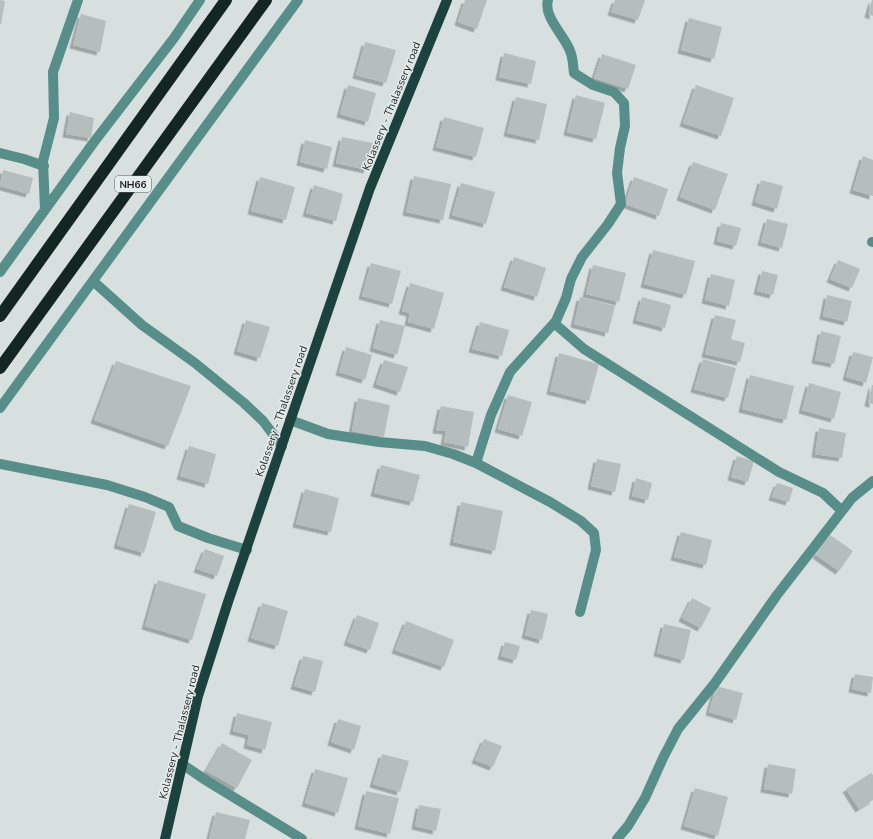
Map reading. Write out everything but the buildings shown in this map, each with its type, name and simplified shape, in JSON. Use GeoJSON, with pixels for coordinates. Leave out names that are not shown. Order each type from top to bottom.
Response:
{"type":"FeatureCollection","features":[{"type":"Feature","properties":{"kind":"highway","name":"NH66"},"geometry":{"type":"LineString","coordinates":[[0,316],[226,0]]}},
{"type":"Feature","properties":{"kind":"highway","name":"NH66"},"geometry":{"type":"LineString","coordinates":[[0,368],[266,0]]}},
{"type":"Feature","properties":{"kind":"main road","name":"Kolassery - Thalassery road"},"geometry":{"type":"LineString","coordinates":[[165,839],[198,696],[228,602],[370,188],[447,0]]}},
{"type":"Feature","properties":{"kind":"street"},"geometry":{"type":"LineString","coordinates":[[45,210],[43,162],[54,118],[53,72],[78,0]]}},
{"type":"Feature","properties":{"kind":"street"},"geometry":{"type":"LineString","coordinates":[[0,272],[94,142],[174,38],[200,0]]}},
{"type":"Feature","properties":{"kind":"street"},"geometry":{"type":"LineString","coordinates":[[0,408],[298,0]]}},
{"type":"Feature","properties":{"kind":"street"},"geometry":{"type":"LineString","coordinates":[[476,463],[491,415],[510,372],[554,323],[566,298],[571,279],[582,257],[608,224],[621,204],[617,173],[625,126],[624,103],[614,92],[592,85],[574,73],[570,51],[554,24],[547,5],[548,0]]}},
{"type":"Feature","properties":{"kind":"street"},"geometry":{"type":"LineString","coordinates":[[0,153],[44,166]]}},
{"type":"Feature","properties":{"kind":"street"},"geometry":{"type":"LineString","coordinates":[[93,281],[142,325],[195,363],[244,403],[263,421],[282,446]]}},
{"type":"Feature","properties":{"kind":"street"},"geometry":{"type":"LineString","coordinates":[[554,323],[584,349],[779,472],[823,493],[842,511]]}},
{"type":"Feature","properties":{"kind":"street"},"geometry":{"type":"LineString","coordinates":[[290,420],[328,434],[379,442],[425,446],[453,454],[476,463],[550,502],[581,521],[594,533],[596,550],[580,612]]}},
{"type":"Feature","properties":{"kind":"street"},"geometry":{"type":"LineString","coordinates":[[0,464],[107,484],[145,497],[169,507],[178,526],[208,538],[247,550]]}},
{"type":"Feature","properties":{"kind":"street"},"geometry":{"type":"LineString","coordinates":[[617,839],[628,826],[645,798],[678,729],[715,683],[778,595],[852,498],[873,481]]}},
{"type":"Feature","properties":{"kind":"street"},"geometry":{"type":"LineString","coordinates":[[182,764],[207,782],[302,839]]}}]}
